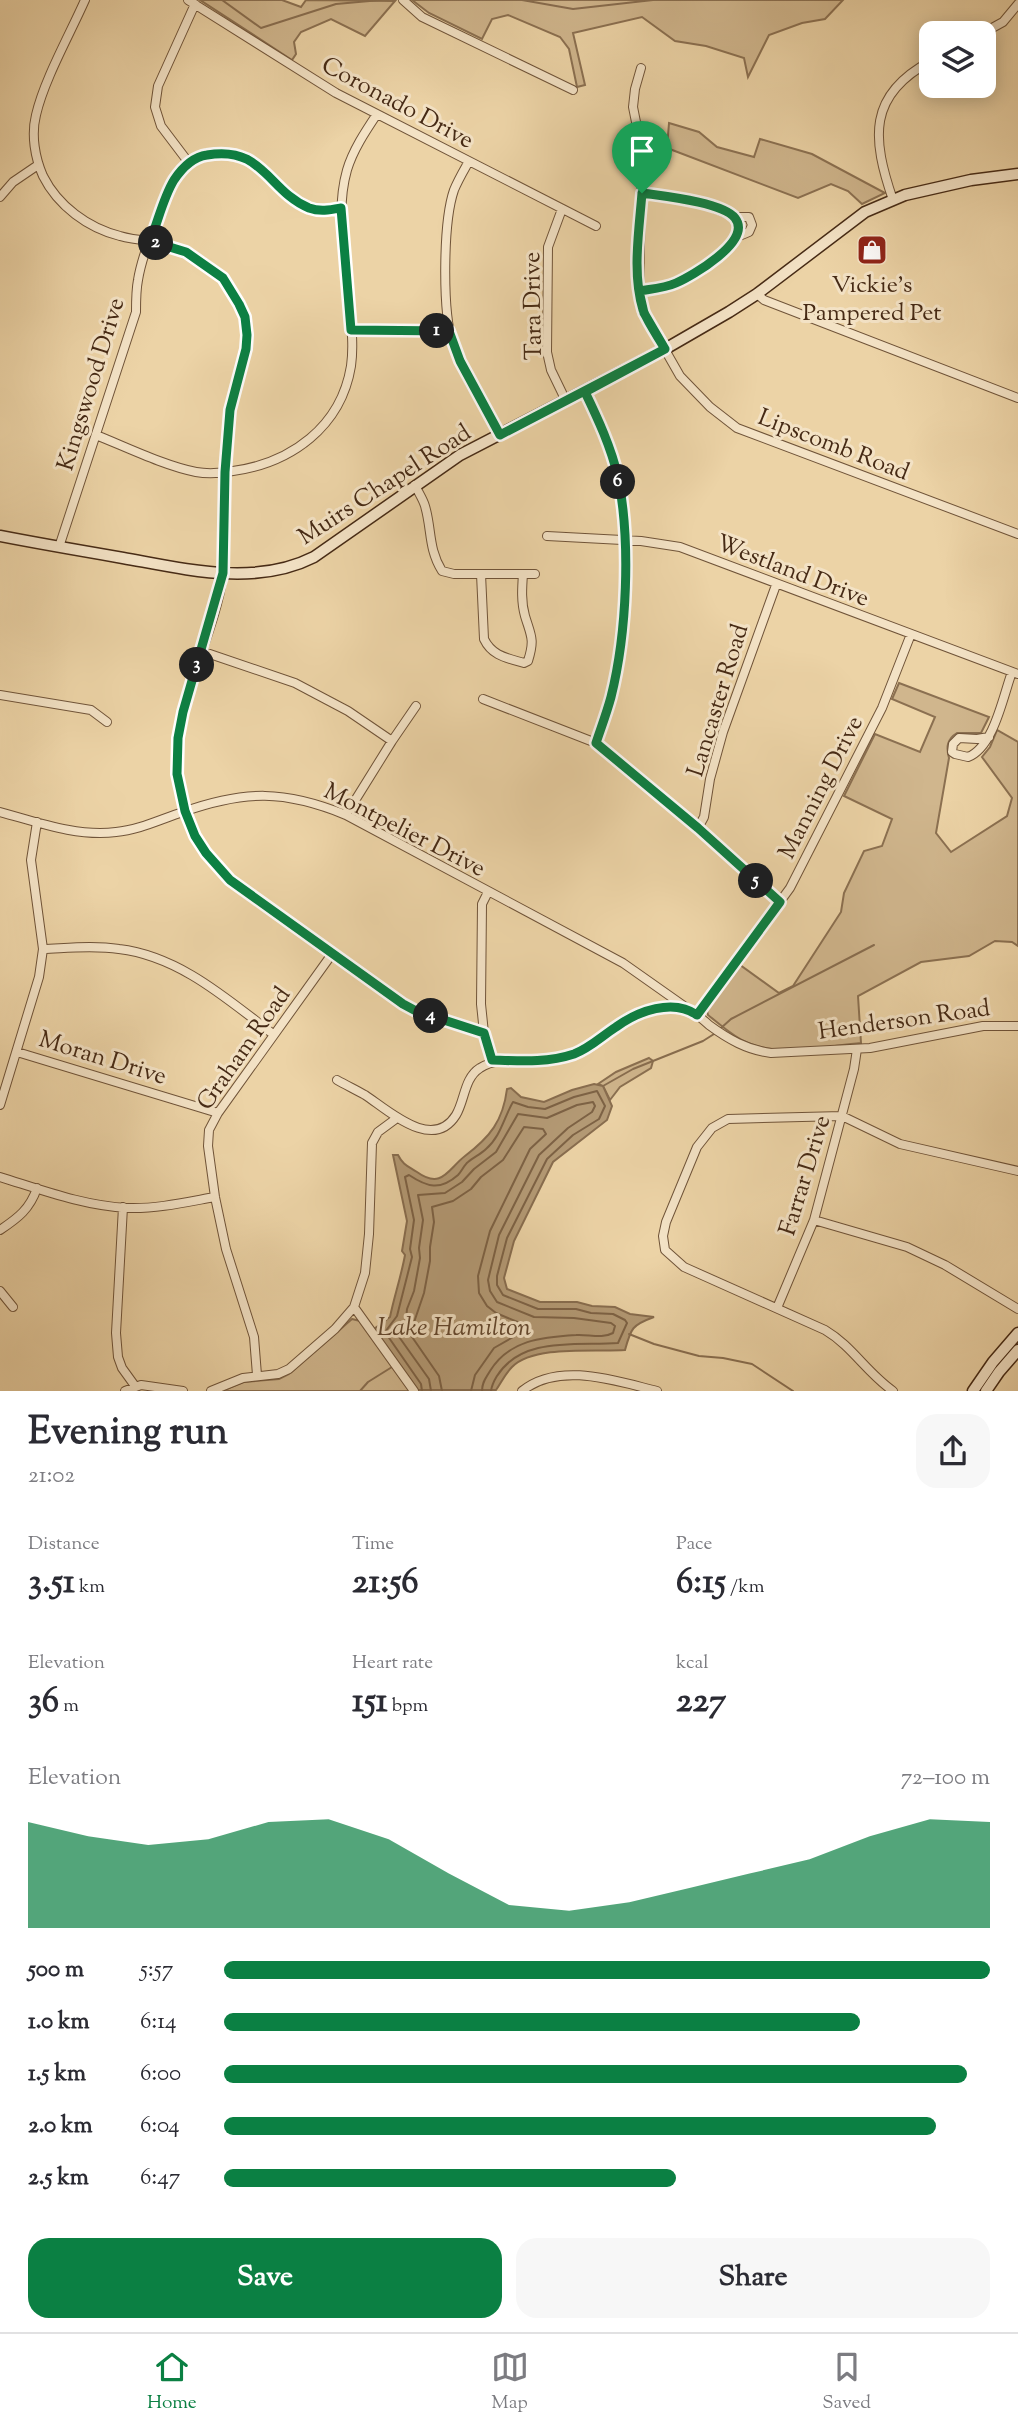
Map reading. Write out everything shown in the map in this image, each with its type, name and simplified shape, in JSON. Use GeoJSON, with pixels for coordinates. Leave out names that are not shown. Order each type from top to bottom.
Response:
{"type":"FeatureCollection","features":[{"type":"Feature","properties":{"kind":"main road","name":"Muirs Chapel Road"},"geometry":{"type":"LineString","coordinates":[[0,536],[188,570],[223,573],[276,571],[303,562],[460,455],[665,349],[757,294],[865,212],[893,200],[971,180],[1018,174]]}},
{"type":"Feature","properties":{"kind":"main road"},"geometry":{"type":"LineString","coordinates":[[973,1391],[1018,1333]]}},
{"type":"Feature","properties":{"kind":"main road"},"geometry":{"type":"LineString","coordinates":[[986,1391],[1018,1350]]}},
{"type":"Feature","properties":{"kind":"street"},"geometry":{"type":"LineString","coordinates":[[85,0],[46,86],[35,118],[34,136],[38,165],[56,197],[91,225],[118,236],[150,241],[186,252],[213,269],[232,290],[245,317],[246,349],[232,398],[225,472],[223,573],[178,738],[177,774],[185,811],[195,836],[206,853],[230,880],[416,1011],[484,1033]]}},
{"type":"Feature","properties":{"kind":"street"},"geometry":{"type":"LineString","coordinates":[[403,0],[422,17],[573,90]]}},
{"type":"Feature","properties":{"kind":"street"},"geometry":{"type":"LineString","coordinates":[[191,2],[158,86],[155,107],[161,125],[189,163],[201,156],[234,153],[257,166],[300,203],[321,211],[341,208]]}},
{"type":"Feature","properties":{"kind":"street","name":"Coronado Drive"},"geometry":{"type":"LineString","coordinates":[[191,2],[287,64],[377,114],[596,226]]}},
{"type":"Feature","properties":{"kind":"street"},"geometry":{"type":"LineString","coordinates":[[996,26],[1003,22],[1018,4]]}},
{"type":"Feature","properties":{"kind":"street","name":"Lipscomb Road"},"geometry":{"type":"LineString","coordinates":[[641,68],[633,107],[642,152],[639,291],[644,313],[689,386],[737,428],[1018,534]]}},
{"type":"Feature","properties":{"kind":"street"},"geometry":{"type":"LineString","coordinates":[[893,200],[878,146],[880,114],[901,80],[919,69]]}},
{"type":"Feature","properties":{"kind":"street"},"geometry":{"type":"LineString","coordinates":[[96,435],[197,472],[225,472],[254,468],[290,454],[318,432],[330,418],[351,365],[351,330],[341,208],[343,187],[349,163],[377,114]]}},
{"type":"Feature","properties":{"kind":"street"},"geometry":{"type":"LineString","coordinates":[[469,161],[454,190],[450,209],[446,283],[449,331],[460,361],[500,435]]}},
{"type":"Feature","properties":{"kind":"street","name":"Kingswood Drive"},"geometry":{"type":"LineString","coordinates":[[59,547],[135,312],[138,279],[150,241],[173,182],[189,163]]}},
{"type":"Feature","properties":{"kind":"street"},"geometry":{"type":"LineString","coordinates":[[0,197],[13,182],[38,165]]}},
{"type":"Feature","properties":{"kind":"street"},"geometry":{"type":"LineString","coordinates":[[639,291],[674,284],[700,270],[737,237],[749,232],[752,225],[749,218],[734,217],[709,205],[642,193]]}},
{"type":"Feature","properties":{"kind":"street","name":"Tara Drive"},"geometry":{"type":"LineString","coordinates":[[562,209],[548,247],[546,337],[551,370],[566,401]]}},
{"type":"Feature","properties":{"kind":"street"},"geometry":{"type":"LineString","coordinates":[[734,217],[737,237]]}},
{"type":"Feature","properties":{"kind":"street"},"geometry":{"type":"LineString","coordinates":[[757,294],[764,300],[1018,398]]}},
{"type":"Feature","properties":{"kind":"street"},"geometry":{"type":"LineString","coordinates":[[351,330],[449,331]]}},
{"type":"Feature","properties":{"kind":"street"},"geometry":{"type":"LineString","coordinates":[[585,392],[603,430],[617,476],[624,540],[621,642],[611,697],[596,743]]}},
{"type":"Feature","properties":{"kind":"street"},"geometry":{"type":"LineString","coordinates":[[415,485],[424,504],[435,559],[442,571],[454,574],[535,575]]}},
{"type":"Feature","properties":{"kind":"street","name":"Westland Drive"},"geometry":{"type":"LineString","coordinates":[[547,536],[624,540],[680,547],[1015,673]]}},
{"type":"Feature","properties":{"kind":"street"},"geometry":{"type":"LineString","coordinates":[[481,574],[484,639],[488,648],[495,654],[524,663],[528,661],[533,639],[523,605],[523,574]]}},
{"type":"Feature","properties":{"kind":"street","name":"Lancaster Road"},"geometry":{"type":"LineString","coordinates":[[698,828],[704,817],[710,779],[723,732],[776,585]]}},
{"type":"Feature","properties":{"kind":"street","name":"Manning Drive"},"geometry":{"type":"LineString","coordinates":[[697,1015],[790,888],[882,708],[911,634]]}},
{"type":"Feature","properties":{"kind":"street"},"geometry":{"type":"LineString","coordinates":[[201,650],[295,683],[348,711],[391,741]]}},
{"type":"Feature","properties":{"kind":"street"},"geometry":{"type":"LineString","coordinates":[[989,737],[1015,673]]}},
{"type":"Feature","properties":{"kind":"street"},"geometry":{"type":"LineString","coordinates":[[0,695],[91,710],[107,722]]}},
{"type":"Feature","properties":{"kind":"street"},"geometry":{"type":"LineString","coordinates":[[483,699],[596,743],[698,828],[780,902]]}},
{"type":"Feature","properties":{"kind":"street"},"geometry":{"type":"LineString","coordinates":[[346,815],[391,741],[416,706]]}},
{"type":"Feature","properties":{"kind":"street","name":"Montpelier Drive"},"geometry":{"type":"LineString","coordinates":[[0,811],[78,832],[116,832],[220,800],[257,795],[309,801],[346,815],[623,963],[686,1007]]}},
{"type":"Feature","properties":{"kind":"street"},"geometry":{"type":"LineString","coordinates":[[0,1105],[39,977],[43,949],[31,860],[37,822]]}},
{"type":"Feature","properties":{"kind":"street"},"geometry":{"type":"LineString","coordinates":[[488,892],[482,904],[481,1004],[484,1033],[492,1060]]}},
{"type":"Feature","properties":{"kind":"street"},"geometry":{"type":"LineString","coordinates":[[43,949],[117,948],[159,959],[200,980],[273,1034]]}},
{"type":"Feature","properties":{"kind":"street","name":"Graham Road"},"geometry":{"type":"LineString","coordinates":[[257,1375],[254,1337],[226,1249],[215,1197],[208,1146],[209,1130],[273,1034],[332,954]]}},
{"type":"Feature","properties":{"kind":"street"},"geometry":{"type":"LineString","coordinates":[[337,1080],[397,1118],[431,1131],[440,1129],[456,1115],[476,1070],[492,1060],[542,1061],[561,1058],[578,1052],[629,1019],[662,1007],[686,1007]]}},
{"type":"Feature","properties":{"kind":"street","name":"Henderson Road"},"geometry":{"type":"LineString","coordinates":[[686,1007],[734,1042],[759,1052],[857,1049],[983,1026],[1018,1026]]}},
{"type":"Feature","properties":{"kind":"street","name":"Farrar Drive"},"geometry":{"type":"LineString","coordinates":[[777,1308],[814,1220],[855,1069],[857,1049]]}},
{"type":"Feature","properties":{"kind":"street","name":"Moran Drive"},"geometry":{"type":"LineString","coordinates":[[17,1052],[218,1113]]}},
{"type":"Feature","properties":{"kind":"street"},"geometry":{"type":"LineString","coordinates":[[893,1391],[881,1383],[836,1336],[684,1267],[665,1250],[663,1236],[666,1222],[696,1147],[704,1135],[722,1121],[743,1118],[842,1116],[900,1144],[1018,1171]]}},
{"type":"Feature","properties":{"kind":"street"},"geometry":{"type":"LineString","coordinates":[[211,1391],[243,1378],[278,1374],[289,1369],[335,1329],[354,1307],[365,1273],[372,1143],[378,1132],[397,1118]]}},
{"type":"Feature","properties":{"kind":"street"},"geometry":{"type":"LineString","coordinates":[[0,1177],[76,1200],[122,1207],[148,1207],[215,1197]]}},
{"type":"Feature","properties":{"kind":"street"},"geometry":{"type":"LineString","coordinates":[[0,1230],[23,1215],[33,1201],[37,1188]]}},
{"type":"Feature","properties":{"kind":"street"},"geometry":{"type":"LineString","coordinates":[[122,1207],[116,1333],[118,1357],[122,1368],[135,1386]]}},
{"type":"Feature","properties":{"kind":"street"},"geometry":{"type":"LineString","coordinates":[[814,1220],[907,1247],[945,1265],[1018,1308]]}},
{"type":"Feature","properties":{"kind":"street"},"geometry":{"type":"LineString","coordinates":[[0,1291],[13,1307]]}},
{"type":"Feature","properties":{"kind":"street"},"geometry":{"type":"LineString","coordinates":[[354,1307],[414,1391]]}},
{"type":"Feature","properties":{"kind":"street"},"geometry":{"type":"LineString","coordinates":[[522,1391],[530,1384],[567,1376],[604,1379],[657,1391]]}},
{"type":"Feature","properties":{"kind":"street"},"geometry":{"type":"LineString","coordinates":[[125,1391],[135,1386],[183,1391]]}},
{"type":"Feature","properties":{"kind":"shaded area"},"geometry":{"type":"Polygon","coordinates":[[[200,0],[282,0],[301,7],[306,0],[395,1],[365,36],[331,19],[301,32],[294,42],[296,54],[292,60],[200,0]]]}},
{"type":"Feature","properties":{"kind":"shaded area"},"geometry":{"type":"Polygon","coordinates":[[[412,0],[843,0],[825,19],[802,23],[769,35],[748,77],[744,58],[706,46],[675,41],[642,17],[573,33],[585,85],[577,87],[569,49],[560,37],[508,15],[492,19],[482,39],[429,13],[412,0]]]}},
{"type":"Feature","properties":{"kind":"shaded area"},"geometry":{"type":"Polygon","coordinates":[[[669,123],[699,132],[717,147],[754,157],[760,139],[812,154],[885,193],[862,204],[848,191],[831,184],[798,198],[667,148],[669,123]]]}},
{"type":"Feature","properties":{"kind":"shaded area"},"geometry":{"type":"Polygon","coordinates":[[[899,683],[989,717],[981,733],[957,733],[948,744],[949,758],[936,833],[951,852],[1007,816],[1012,798],[982,757],[990,747],[997,730],[1018,742],[1018,946],[1012,942],[995,941],[969,956],[921,962],[858,996],[861,1043],[789,1050],[748,1043],[737,1038],[708,1015],[707,1011],[740,965],[779,993],[793,986],[841,912],[844,893],[864,851],[882,846],[892,819],[844,796],[875,734],[920,752],[935,717],[892,699],[899,683]]]}},
{"type":"Feature","properties":{"kind":"shaded area"},"geometry":{"type":"Polygon","coordinates":[[[649,1058],[653,1061],[651,1068],[620,1087],[610,1100],[603,1086],[598,1084],[616,1072],[649,1058]]]}},
{"type":"Feature","properties":{"kind":"shaded area"},"geometry":{"type":"Polygon","coordinates":[[[352,1319],[360,1321],[410,1391],[222,1391],[243,1382],[279,1379],[289,1374],[352,1319]]]}},
{"type":"Feature","properties":{"kind":"water","name":"Lake Hamilton"},"geometry":{"type":"Polygon","coordinates":[[[594,1084],[603,1086],[612,1106],[607,1120],[553,1162],[514,1241],[504,1278],[507,1289],[540,1302],[577,1302],[615,1307],[630,1314],[654,1317],[634,1328],[625,1350],[566,1351],[535,1355],[512,1367],[496,1390],[417,1390],[374,1329],[390,1317],[405,1255],[402,1251],[407,1221],[393,1155],[398,1155],[406,1165],[426,1177],[439,1178],[488,1135],[499,1119],[507,1089],[511,1088],[521,1097],[544,1102],[594,1084]]]}},
{"type":"Feature","properties":{"kind":"waterway"},"geometry":{"type":"LineString","coordinates":[[222,0],[261,28],[336,4],[381,0]]}},
{"type":"Feature","properties":{"kind":"waterway"},"geometry":{"type":"LineString","coordinates":[[522,0],[573,9],[653,0]]}},
{"type":"Feature","properties":{"kind":"waterway"},"geometry":{"type":"LineString","coordinates":[[721,1028],[731,1019],[874,945]]}},
{"type":"Feature","properties":{"kind":"waterway"},"geometry":{"type":"LineString","coordinates":[[603,1086],[633,1069],[714,1034]]}},
{"type":"Feature","properties":{"kind":"waterway"},"geometry":{"type":"LineString","coordinates":[[629,1334],[699,1356],[752,1364],[793,1391]]}},
{"type":"Feature","properties":{"kind":"waterway"},"geometry":{"type":"LineString","coordinates":[[360,1391],[368,1382],[392,1367]]}},
{"type":"Feature","properties":{"kind":"place","name":"Vickie's Pampered Pet"},"geometry":{"type":"Point","coordinates":[872,250]}},
{"type":"Feature","properties":{"kind":"route"},"geometry":{"type":"LineString","coordinates":[[642,193],[638,251],[639,291],[644,313],[653,328],[665,349],[500,435],[460,361],[449,331],[351,330],[341,208],[321,211],[310,208],[300,203],[244,157],[234,153],[215,153],[201,156],[181,171],[173,182],[150,241],[186,252],[223,278],[245,317],[247,335],[246,349],[230,410],[225,472],[223,573],[178,738],[177,774],[185,811],[195,836],[230,880],[403,1004],[416,1011],[484,1033],[492,1060],[542,1061],[561,1058],[578,1052],[629,1019],[662,1007],[686,1007],[697,1015],[780,902],[698,828],[596,743],[611,697],[623,629],[624,540],[617,476],[603,430],[585,392],[665,349],[644,313],[639,291],[674,284],[700,270],[737,237],[734,217],[709,205],[642,193]]}}]}
